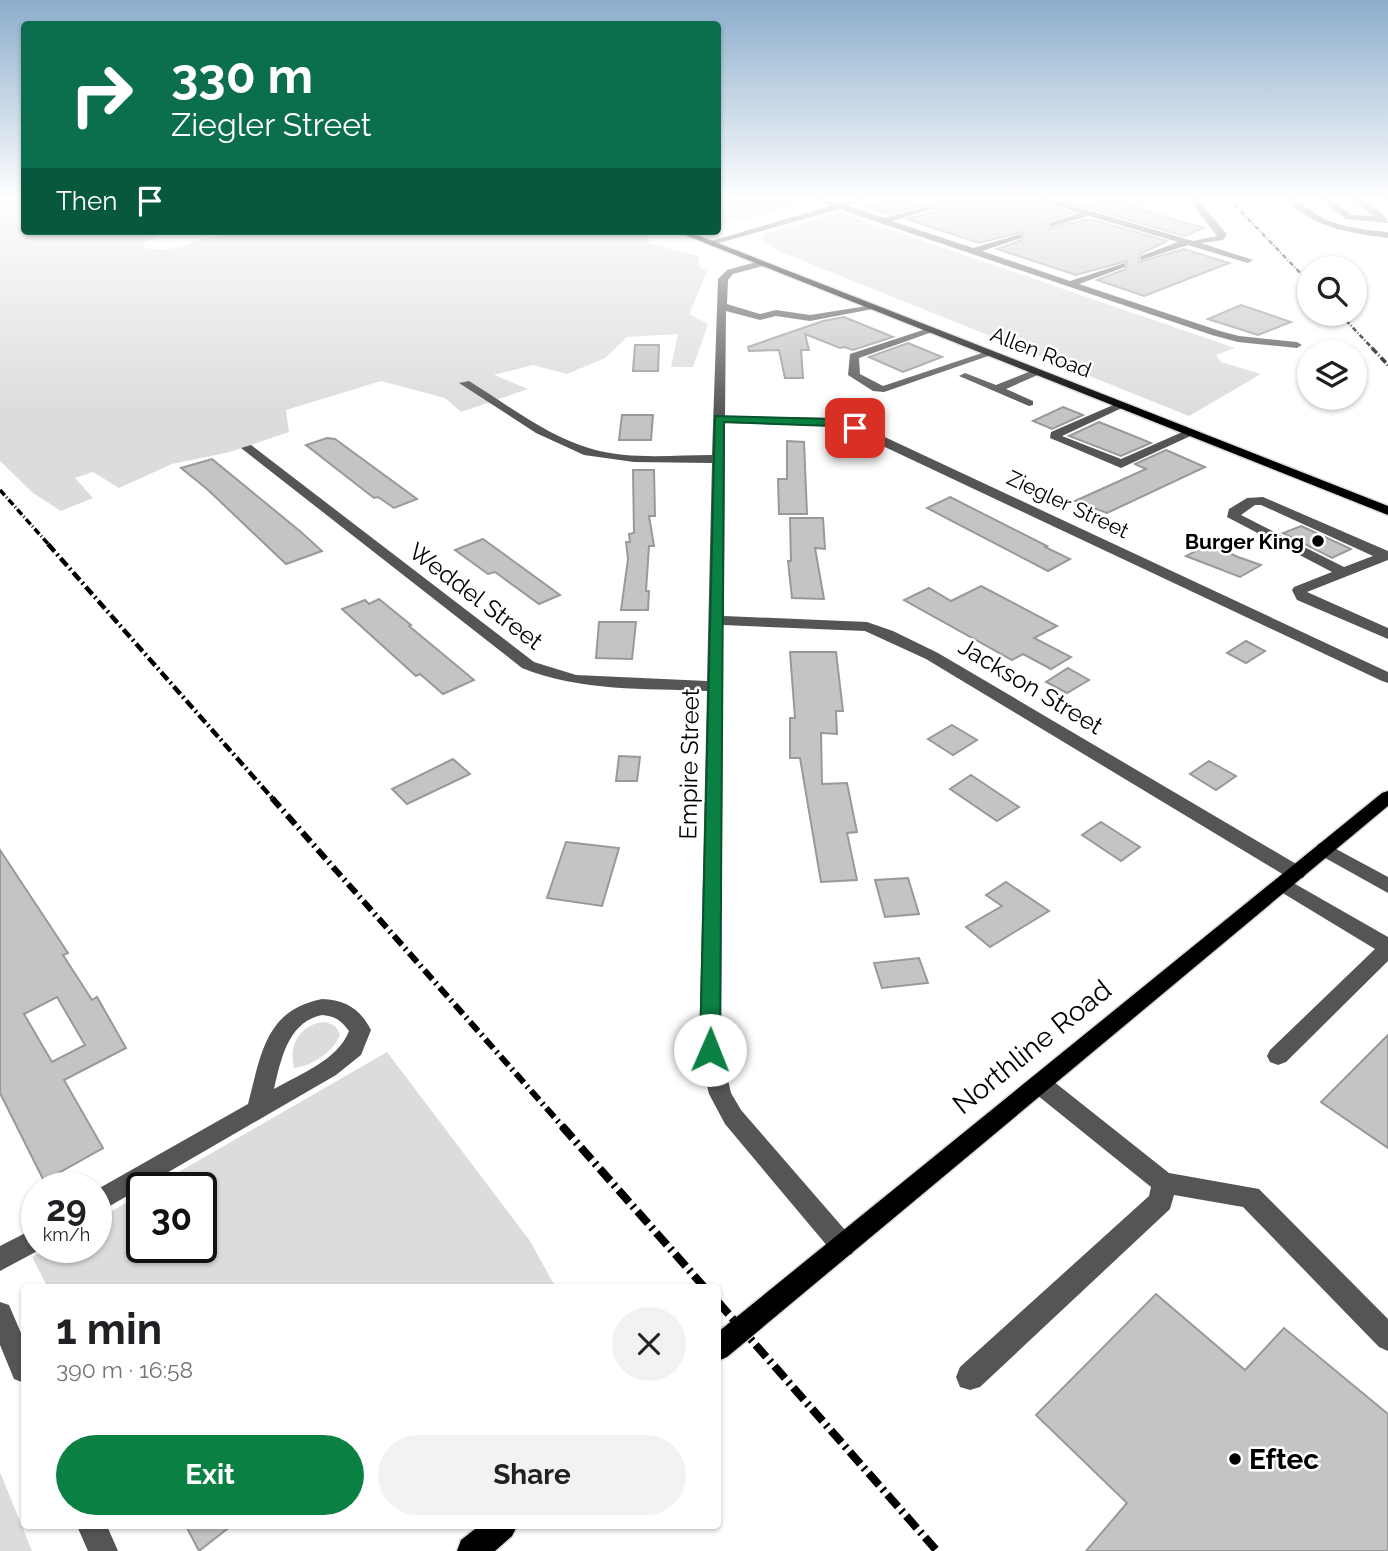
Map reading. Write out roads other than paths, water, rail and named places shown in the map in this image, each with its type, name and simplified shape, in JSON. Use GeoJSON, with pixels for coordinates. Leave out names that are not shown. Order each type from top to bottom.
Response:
{"type":"FeatureCollection","features":[{"type":"Feature","properties":{"kind":"main road","name":"Allen Road"},"geometry":{"type":"LineString","coordinates":[[774,269],[1388,511]]}},
{"type":"Feature","properties":{"kind":"main road","name":"Northline Road"},"geometry":{"type":"LineString","coordinates":[[721,1346],[1388,797]]}},
{"type":"Feature","properties":{"kind":"main road"},"geometry":{"type":"LineString","coordinates":[[472,1551],[498,1529]]}},
{"type":"Feature","properties":{"kind":"street","name":"Empire Street"},"geometry":{"type":"LineString","coordinates":[[740,269],[726,273],[721,306],[710,1050],[720,1094],[733,1117],[843,1246]]}},
{"type":"Feature","properties":{"kind":"street"},"geometry":{"type":"LineString","coordinates":[[1027,269],[1238,339],[1297,345]]}},
{"type":"Feature","properties":{"kind":"street"},"geometry":{"type":"LineString","coordinates":[[1070,284],[1110,269]]}},
{"type":"Feature","properties":{"kind":"street"},"geometry":{"type":"LineString","coordinates":[[721,306],[760,317],[776,313],[810,318],[873,308]]}},
{"type":"Feature","properties":{"kind":"street"},"geometry":{"type":"LineString","coordinates":[[930,331],[854,356],[853,375],[877,389],[884,389],[989,354]]}},
{"type":"Feature","properties":{"kind":"street"},"geometry":{"type":"LineString","coordinates":[[996,389],[1036,372]]}},
{"type":"Feature","properties":{"kind":"street"},"geometry":{"type":"LineString","coordinates":[[965,376],[1029,402]]}},
{"type":"Feature","properties":{"kind":"street"},"geometry":{"type":"LineString","coordinates":[[465,383],[566,443],[587,452],[718,459]]}},
{"type":"Feature","properties":{"kind":"street"},"geometry":{"type":"LineString","coordinates":[[1120,405],[1055,435],[1056,438],[1121,464],[1191,433]]}},
{"type":"Feature","properties":{"kind":"street","name":"Ziegler Street"},"geometry":{"type":"LineString","coordinates":[[719,419],[832,422],[855,428],[1388,678]]}},
{"type":"Feature","properties":{"kind":"street","name":"Weddel Street"},"geometry":{"type":"LineString","coordinates":[[247,448],[528,665],[556,677],[576,680],[714,686]]}},
{"type":"Feature","properties":{"kind":"street"},"geometry":{"type":"LineString","coordinates":[[1343,572],[1234,517],[1234,512],[1252,501],[1264,501],[1386,555]]}},
{"type":"Feature","properties":{"kind":"street"},"geometry":{"type":"LineString","coordinates":[[1386,555],[1299,590],[1302,597],[1388,634]]}},
{"type":"Feature","properties":{"kind":"street","name":"Jackson Street"},"geometry":{"type":"LineString","coordinates":[[715,621],[851,625],[888,634],[932,656],[1290,878],[1388,948]]}},
{"type":"Feature","properties":{"kind":"street"},"geometry":{"type":"LineString","coordinates":[[1325,849],[1388,886]]}},
{"type":"Feature","properties":{"kind":"street"},"geometry":{"type":"LineString","coordinates":[[1278,1056],[1388,948]]}},
{"type":"Feature","properties":{"kind":"street"},"geometry":{"type":"LineString","coordinates":[[112,1194],[328,1069],[353,1049],[360,1030],[352,1016],[338,1007],[314,1008],[293,1017],[280,1034],[258,1109]]}},
{"type":"Feature","properties":{"kind":"street"},"geometry":{"type":"LineString","coordinates":[[1040,1084],[1163,1183],[1250,1197],[1388,1338]]}},
{"type":"Feature","properties":{"kind":"street"},"geometry":{"type":"LineString","coordinates":[[970,1377],[1161,1201],[1163,1183]]}},
{"type":"Feature","properties":{"kind":"street"},"geometry":{"type":"LineString","coordinates":[[0,1259],[21,1247]]}},
{"type":"Feature","properties":{"kind":"street"},"geometry":{"type":"LineString","coordinates":[[0,1314],[21,1363]]}},
{"type":"Feature","properties":{"kind":"street"},"geometry":{"type":"LineString","coordinates":[[93,1529],[103,1551]]}},
{"type":"Feature","properties":{"kind":"railway"},"geometry":{"type":"LineString","coordinates":[[1351,326],[1374,350]]}},
{"type":"Feature","properties":{"kind":"railway"},"geometry":{"type":"LineString","coordinates":[[1372,348],[1388,365]]}},
{"type":"Feature","properties":{"kind":"railway"},"geometry":{"type":"LineString","coordinates":[[0,490],[50,546]]}},
{"type":"Feature","properties":{"kind":"railway"},"geometry":{"type":"LineString","coordinates":[[48,544],[274,800]]}},
{"type":"Feature","properties":{"kind":"railway"},"geometry":{"type":"LineString","coordinates":[[272,798],[564,1128]]}},
{"type":"Feature","properties":{"kind":"railway"},"geometry":{"type":"LineString","coordinates":[[562,1126],[701,1284]]}},
{"type":"Feature","properties":{"kind":"railway"},"geometry":{"type":"LineString","coordinates":[[721,1305],[937,1551]]}},
{"type":"Feature","properties":{"kind":"place","name":"Burger King"},"geometry":{"type":"Point","coordinates":[1318,541]}},
{"type":"Feature","properties":{"kind":"place","name":"Eftec"},"geometry":{"type":"Point","coordinates":[1235,1459]}}]}
